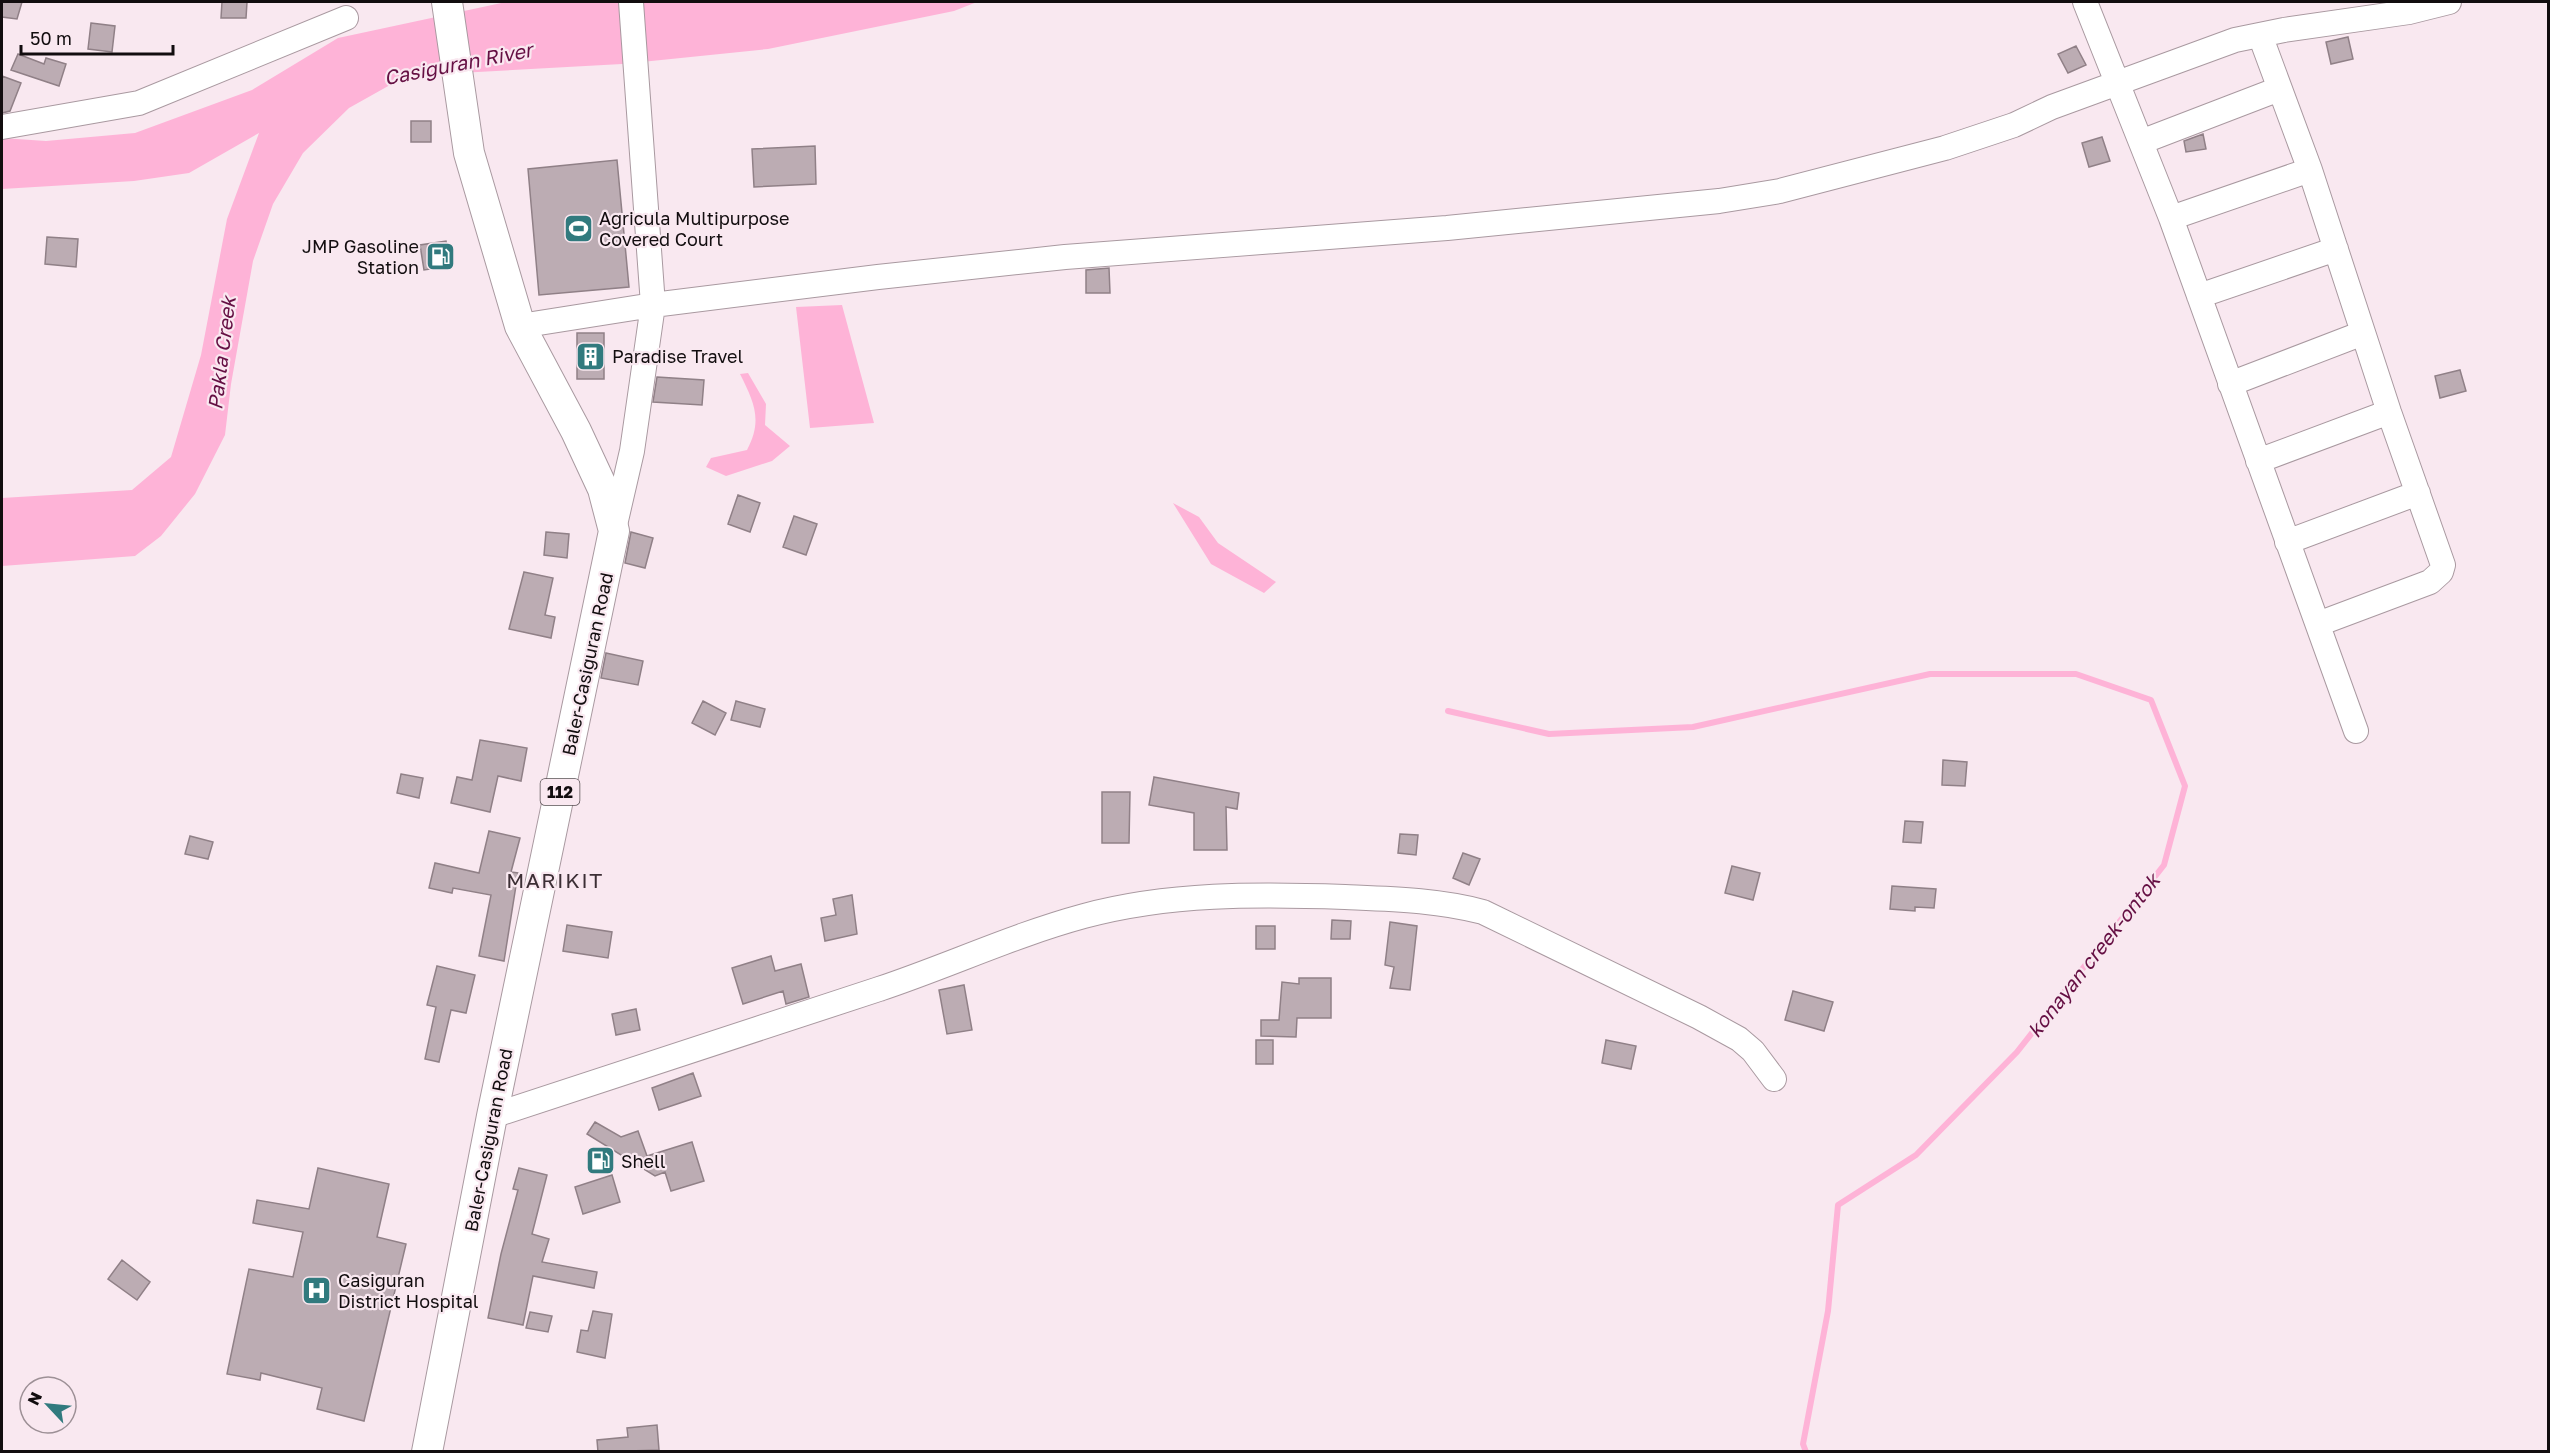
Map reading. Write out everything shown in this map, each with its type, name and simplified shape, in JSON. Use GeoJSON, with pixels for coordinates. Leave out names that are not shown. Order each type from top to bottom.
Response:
{"type":"FeatureCollection","features":[{"type":"Feature","properties":{"kind":"main road","name":"Baler-Casiguran Road"},"geometry":{"type":"LineString","coordinates":[[427,1452],[492,1116],[614,531],[603,489],[576,431],[520,326],[469,153],[447,2]]}},
{"type":"Feature","properties":{"kind":"street"},"geometry":{"type":"LineString","coordinates":[[614,531],[632,451],[653,305],[632,2]]}},
{"type":"Feature","properties":{"kind":"street"},"geometry":{"type":"LineString","coordinates":[[2085,2],[2171,218],[2356,731]]}},
{"type":"Feature","properties":{"kind":"street"},"geometry":{"type":"LineString","coordinates":[[520,326],[653,305],[1065,257],[1447,228],[1719,201],[1780,191],[1945,148],[2014,125],[2052,107],[2235,40],[2409,12],[2449,2]]}},
{"type":"Feature","properties":{"kind":"street"},"geometry":{"type":"LineString","coordinates":[[2,127],[139,103],[346,18]]}},
{"type":"Feature","properties":{"kind":"street"},"geometry":{"type":"LineString","coordinates":[[2260,35],[2310,170],[2362,333],[2441,555],[2442,572],[2430,582],[2318,624]]}},
{"type":"Feature","properties":{"kind":"street"},"geometry":{"type":"LineString","coordinates":[[2141,142],[2280,89]]}},
{"type":"Feature","properties":{"kind":"street"},"geometry":{"type":"LineString","coordinates":[[2171,218],[2310,170]]}},
{"type":"Feature","properties":{"kind":"street"},"geometry":{"type":"LineString","coordinates":[[2199,296],[2336,249]]}},
{"type":"Feature","properties":{"kind":"street"},"geometry":{"type":"LineString","coordinates":[[2230,384],[2362,333]]}},
{"type":"Feature","properties":{"kind":"street"},"geometry":{"type":"LineString","coordinates":[[2258,461],[2389,412]]}},
{"type":"Feature","properties":{"kind":"street"},"geometry":{"type":"LineString","coordinates":[[2288,542],[2418,492]]}},
{"type":"Feature","properties":{"kind":"street"},"geometry":{"type":"LineString","coordinates":[[492,1116],[930,972],[1053,925],[1133,904],[1222,896],[1273,895],[1412,900],[1483,912],[1689,1012],[1739,1039],[1753,1051],[1774,1079]]}},
{"type":"Feature","properties":{"kind":"water"},"geometry":{"type":"Polygon","coordinates":[[[506,2],[977,2],[954,11],[768,49],[622,64],[422,75],[390,85],[349,108],[303,153],[273,204],[253,261],[231,384],[225,435],[195,494],[161,536],[135,556],[2,566],[2,498],[132,490],[171,457],[201,355],[227,219],[259,133],[189,173],[134,181],[2,189],[2,138],[46,141],[135,133],[252,90],[338,38],[506,2]]]}},
{"type":"Feature","properties":{"kind":"water"},"geometry":{"type":"Polygon","coordinates":[[[842,305],[874,423],[810,428],[796,307],[842,305]]]}},
{"type":"Feature","properties":{"kind":"water"},"geometry":{"type":"Polygon","coordinates":[[[748,373],[766,404],[765,425],[790,446],[772,461],[726,476],[706,467],[711,458],[747,450],[752,439],[756,420],[755,411],[740,374],[748,373]]]}},
{"type":"Feature","properties":{"kind":"water"},"geometry":{"type":"Polygon","coordinates":[[[1173,503],[1199,517],[1218,543],[1276,582],[1264,593],[1211,564],[1173,503]]]}},
{"type":"Feature","properties":{"kind":"building"},"geometry":{"type":"Polygon","coordinates":[[[2,2],[22,2],[17,19],[2,17],[2,2]]]}},
{"type":"Feature","properties":{"kind":"building"},"geometry":{"type":"Polygon","coordinates":[[[222,2],[247,2],[246,18],[221,18],[222,2]]]}},
{"type":"Feature","properties":{"kind":"building"},"geometry":{"type":"Polygon","coordinates":[[[91,23],[115,26],[112,52],[88,49],[91,23]]]}},
{"type":"Feature","properties":{"kind":"building"},"geometry":{"type":"Polygon","coordinates":[[[2348,37],[2353,59],[2331,64],[2326,42],[2348,37]]]}},
{"type":"Feature","properties":{"kind":"building"},"geometry":{"type":"Polygon","coordinates":[[[2076,46],[2086,65],[2068,73],[2058,54],[2076,46]]]}},
{"type":"Feature","properties":{"kind":"building"},"geometry":{"type":"Polygon","coordinates":[[[18,54],[44,64],[46,58],[66,64],[59,86],[11,70],[18,54]]]}},
{"type":"Feature","properties":{"kind":"building"},"geometry":{"type":"Polygon","coordinates":[[[2,76],[21,83],[10,111],[2,113],[2,76]]]}},
{"type":"Feature","properties":{"kind":"building"},"geometry":{"type":"Polygon","coordinates":[[[411,121],[431,121],[431,142],[411,142],[411,121]]]}},
{"type":"Feature","properties":{"kind":"building"},"geometry":{"type":"Polygon","coordinates":[[[2203,134],[2206,149],[2186,152],[2184,141],[2203,134]]]}},
{"type":"Feature","properties":{"kind":"building"},"geometry":{"type":"Polygon","coordinates":[[[2102,137],[2110,161],[2089,167],[2082,143],[2102,137]]]}},
{"type":"Feature","properties":{"kind":"building"},"geometry":{"type":"Polygon","coordinates":[[[815,146],[816,184],[754,187],[752,149],[815,146]]]}},
{"type":"Feature","properties":{"kind":"building","name":"Agricula Multipurpose Covered Court"},"geometry":{"type":"Polygon","coordinates":[[[617,160],[629,287],[539,295],[528,169],[617,160]]]}},
{"type":"Feature","properties":{"kind":"building"},"geometry":{"type":"Polygon","coordinates":[[[47,237],[78,239],[76,267],[45,264],[47,237]]]}},
{"type":"Feature","properties":{"kind":"building"},"geometry":{"type":"Polygon","coordinates":[[[446,241],[450,266],[424,270],[420,245],[446,241]]]}},
{"type":"Feature","properties":{"kind":"building"},"geometry":{"type":"Polygon","coordinates":[[[1109,268],[1110,293],[1086,293],[1086,270],[1109,268]]]}},
{"type":"Feature","properties":{"kind":"building","name":"Paradise Travel"},"geometry":{"type":"Polygon","coordinates":[[[577,333],[604,333],[604,379],[577,379],[577,333]]]}},
{"type":"Feature","properties":{"kind":"building"},"geometry":{"type":"Polygon","coordinates":[[[2460,370],[2466,391],[2440,398],[2435,376],[2460,370]]]}},
{"type":"Feature","properties":{"kind":"building"},"geometry":{"type":"Polygon","coordinates":[[[657,377],[704,380],[702,405],[653,402],[657,377]]]}},
{"type":"Feature","properties":{"kind":"building"},"geometry":{"type":"Polygon","coordinates":[[[738,495],[760,503],[750,532],[728,524],[738,495]]]}},
{"type":"Feature","properties":{"kind":"building"},"geometry":{"type":"Polygon","coordinates":[[[794,516],[817,524],[806,555],[783,547],[794,516]]]}},
{"type":"Feature","properties":{"kind":"building"},"geometry":{"type":"Polygon","coordinates":[[[546,532],[569,534],[567,558],[544,555],[546,532]]]}},
{"type":"Feature","properties":{"kind":"building"},"geometry":{"type":"Polygon","coordinates":[[[631,532],[653,538],[645,568],[625,563],[631,532]]]}},
{"type":"Feature","properties":{"kind":"building"},"geometry":{"type":"Polygon","coordinates":[[[524,572],[553,578],[545,615],[555,617],[551,638],[509,629],[524,572]]]}},
{"type":"Feature","properties":{"kind":"building"},"geometry":{"type":"Polygon","coordinates":[[[606,653],[643,661],[638,685],[601,678],[606,653]]]}},
{"type":"Feature","properties":{"kind":"building"},"geometry":{"type":"Polygon","coordinates":[[[703,701],[726,713],[715,735],[692,723],[703,701]]]}},
{"type":"Feature","properties":{"kind":"building"},"geometry":{"type":"Polygon","coordinates":[[[736,701],[765,709],[760,727],[731,720],[736,701]]]}},
{"type":"Feature","properties":{"kind":"building"},"geometry":{"type":"Polygon","coordinates":[[[480,740],[527,748],[521,781],[498,776],[490,812],[451,803],[457,777],[472,780],[480,740]]]}},
{"type":"Feature","properties":{"kind":"building"},"geometry":{"type":"Polygon","coordinates":[[[1943,760],[1967,762],[1965,786],[1942,785],[1943,760]]]}},
{"type":"Feature","properties":{"kind":"building"},"geometry":{"type":"Polygon","coordinates":[[[401,774],[423,778],[419,798],[397,793],[401,774]]]}},
{"type":"Feature","properties":{"kind":"building"},"geometry":{"type":"Polygon","coordinates":[[[1154,777],[1239,793],[1237,809],[1226,807],[1227,850],[1194,850],[1194,813],[1149,805],[1154,777]]]}},
{"type":"Feature","properties":{"kind":"building"},"geometry":{"type":"Polygon","coordinates":[[[1102,792],[1130,792],[1129,843],[1102,843],[1102,792]]]}},
{"type":"Feature","properties":{"kind":"building"},"geometry":{"type":"Polygon","coordinates":[[[1905,821],[1923,822],[1921,843],[1903,842],[1905,821]]]}},
{"type":"Feature","properties":{"kind":"building"},"geometry":{"type":"Polygon","coordinates":[[[489,831],[520,838],[511,872],[518,873],[504,961],[479,956],[491,895],[453,888],[452,893],[429,888],[435,863],[479,873],[489,831]]]}},
{"type":"Feature","properties":{"kind":"building"},"geometry":{"type":"Polygon","coordinates":[[[1400,834],[1418,835],[1416,855],[1398,853],[1400,834]]]}},
{"type":"Feature","properties":{"kind":"building"},"geometry":{"type":"Polygon","coordinates":[[[190,836],[213,842],[208,859],[185,854],[190,836]]]}},
{"type":"Feature","properties":{"kind":"building"},"geometry":{"type":"Polygon","coordinates":[[[1463,853],[1480,859],[1469,885],[1453,878],[1463,853]]]}},
{"type":"Feature","properties":{"kind":"building"},"geometry":{"type":"Polygon","coordinates":[[[1732,866],[1760,873],[1753,900],[1725,893],[1732,866]]]}},
{"type":"Feature","properties":{"kind":"building"},"geometry":{"type":"Polygon","coordinates":[[[1892,886],[1936,889],[1934,908],[1915,907],[1915,911],[1890,909],[1892,886]]]}},
{"type":"Feature","properties":{"kind":"building"},"geometry":{"type":"Polygon","coordinates":[[[852,895],[857,934],[825,941],[821,918],[836,915],[833,899],[852,895]]]}},
{"type":"Feature","properties":{"kind":"building"},"geometry":{"type":"Polygon","coordinates":[[[1332,920],[1351,921],[1350,939],[1331,939],[1332,920]]]}},
{"type":"Feature","properties":{"kind":"building"},"geometry":{"type":"Polygon","coordinates":[[[1390,922],[1417,926],[1410,990],[1390,988],[1394,967],[1385,965],[1390,922]]]}},
{"type":"Feature","properties":{"kind":"building"},"geometry":{"type":"Polygon","coordinates":[[[567,925],[612,932],[608,958],[563,951],[567,925]]]}},
{"type":"Feature","properties":{"kind":"building"},"geometry":{"type":"Polygon","coordinates":[[[1256,926],[1275,926],[1275,949],[1256,949],[1256,926]]]}},
{"type":"Feature","properties":{"kind":"building"},"geometry":{"type":"Polygon","coordinates":[[[771,956],[775,971],[801,964],[809,997],[786,1004],[783,991],[743,1004],[732,968],[771,956]]]}},
{"type":"Feature","properties":{"kind":"building"},"geometry":{"type":"Polygon","coordinates":[[[437,966],[475,975],[466,1013],[451,1010],[439,1062],[425,1059],[436,1007],[427,1005],[437,966]]]}},
{"type":"Feature","properties":{"kind":"building"},"geometry":{"type":"Polygon","coordinates":[[[1299,978],[1331,978],[1331,1018],[1297,1018],[1296,1037],[1261,1036],[1261,1020],[1279,1020],[1282,982],[1299,984],[1299,978]]]}},
{"type":"Feature","properties":{"kind":"building"},"geometry":{"type":"Polygon","coordinates":[[[964,985],[972,1030],[947,1034],[939,990],[964,985]]]}},
{"type":"Feature","properties":{"kind":"building"},"geometry":{"type":"Polygon","coordinates":[[[1793,991],[1833,1002],[1824,1031],[1785,1020],[1793,991]]]}},
{"type":"Feature","properties":{"kind":"building"},"geometry":{"type":"Polygon","coordinates":[[[636,1009],[640,1030],[616,1035],[612,1014],[636,1009]]]}},
{"type":"Feature","properties":{"kind":"building"},"geometry":{"type":"Polygon","coordinates":[[[1256,1040],[1273,1040],[1273,1064],[1256,1064],[1256,1040]]]}},
{"type":"Feature","properties":{"kind":"building"},"geometry":{"type":"Polygon","coordinates":[[[1606,1040],[1636,1046],[1631,1069],[1602,1063],[1606,1040]]]}},
{"type":"Feature","properties":{"kind":"building"},"geometry":{"type":"Polygon","coordinates":[[[693,1073],[701,1096],[659,1110],[652,1088],[693,1073]]]}},
{"type":"Feature","properties":{"kind":"building"},"geometry":{"type":"Polygon","coordinates":[[[595,1122],[621,1137],[638,1131],[647,1156],[692,1142],[704,1181],[671,1191],[665,1172],[655,1176],[587,1134],[595,1122]]]}},
{"type":"Feature","properties":{"kind":"building"},"geometry":{"type":"Polygon","coordinates":[[[318,1168],[389,1184],[377,1237],[406,1244],[364,1421],[317,1409],[322,1388],[261,1373],[260,1380],[227,1374],[249,1269],[293,1277],[303,1232],[253,1223],[257,1200],[309,1209],[318,1168]]]}},
{"type":"Feature","properties":{"kind":"building"},"geometry":{"type":"Polygon","coordinates":[[[519,1168],[547,1175],[532,1234],[549,1239],[542,1262],[597,1272],[594,1288],[533,1276],[523,1325],[488,1318],[501,1254],[518,1190],[513,1189],[519,1168]]]}},
{"type":"Feature","properties":{"kind":"building"},"geometry":{"type":"Polygon","coordinates":[[[612,1175],[620,1202],[583,1214],[575,1187],[612,1175]]]}},
{"type":"Feature","properties":{"kind":"building"},"geometry":{"type":"Polygon","coordinates":[[[122,1260],[150,1282],[137,1300],[108,1279],[122,1260]]]}},
{"type":"Feature","properties":{"kind":"building"},"geometry":{"type":"Polygon","coordinates":[[[593,1311],[612,1314],[605,1358],[577,1352],[581,1330],[588,1331],[593,1311]]]}},
{"type":"Feature","properties":{"kind":"building"},"geometry":{"type":"Polygon","coordinates":[[[530,1312],[552,1316],[548,1332],[526,1328],[530,1312]]]}},
{"type":"Feature","properties":{"kind":"building"},"geometry":{"type":"Polygon","coordinates":[[[657,1425],[659,1450],[598,1452],[597,1440],[628,1437],[627,1428],[657,1425]]]}},
{"type":"Feature","properties":{"kind":"waterway","name":"konayan creek-ontok"},"geometry":{"type":"LineString","coordinates":[[1448,711],[1549,734],[1693,727],[1930,674],[2076,674],[2151,700],[2185,786],[2164,865],[2017,1052],[1916,1155],[1838,1205],[1828,1311],[1803,1444],[1806,1452]]}},
{"type":"Feature","properties":{"kind":"place","name":"Agricula Multipurpose Covered Court"},"geometry":{"type":"Point","coordinates":[578,228]}},
{"type":"Feature","properties":{"kind":"place","name":"JMP Gasoline Station"},"geometry":{"type":"Point","coordinates":[440,256]}},
{"type":"Feature","properties":{"kind":"place","name":"Paradise Travel"},"geometry":{"type":"Point","coordinates":[591,356]}},
{"type":"Feature","properties":{"kind":"place","name":"Shell"},"geometry":{"type":"Point","coordinates":[600,1161]}},
{"type":"Feature","properties":{"kind":"place","name":"Casiguran District Hospital"},"geometry":{"type":"Point","coordinates":[317,1290]}},
{"type":"Feature","properties":{"kind":"district","name":"MARIKIT"},"geometry":{"type":"Point","coordinates":[555,880]}},
{"type":"Feature","properties":{"kind":"water label","name":"Casiguran River"},"geometry":{"type":"Point","coordinates":[458,63]}},
{"type":"Feature","properties":{"kind":"water label","name":"Pakla Creek"},"geometry":{"type":"Point","coordinates":[221,353]}}]}
